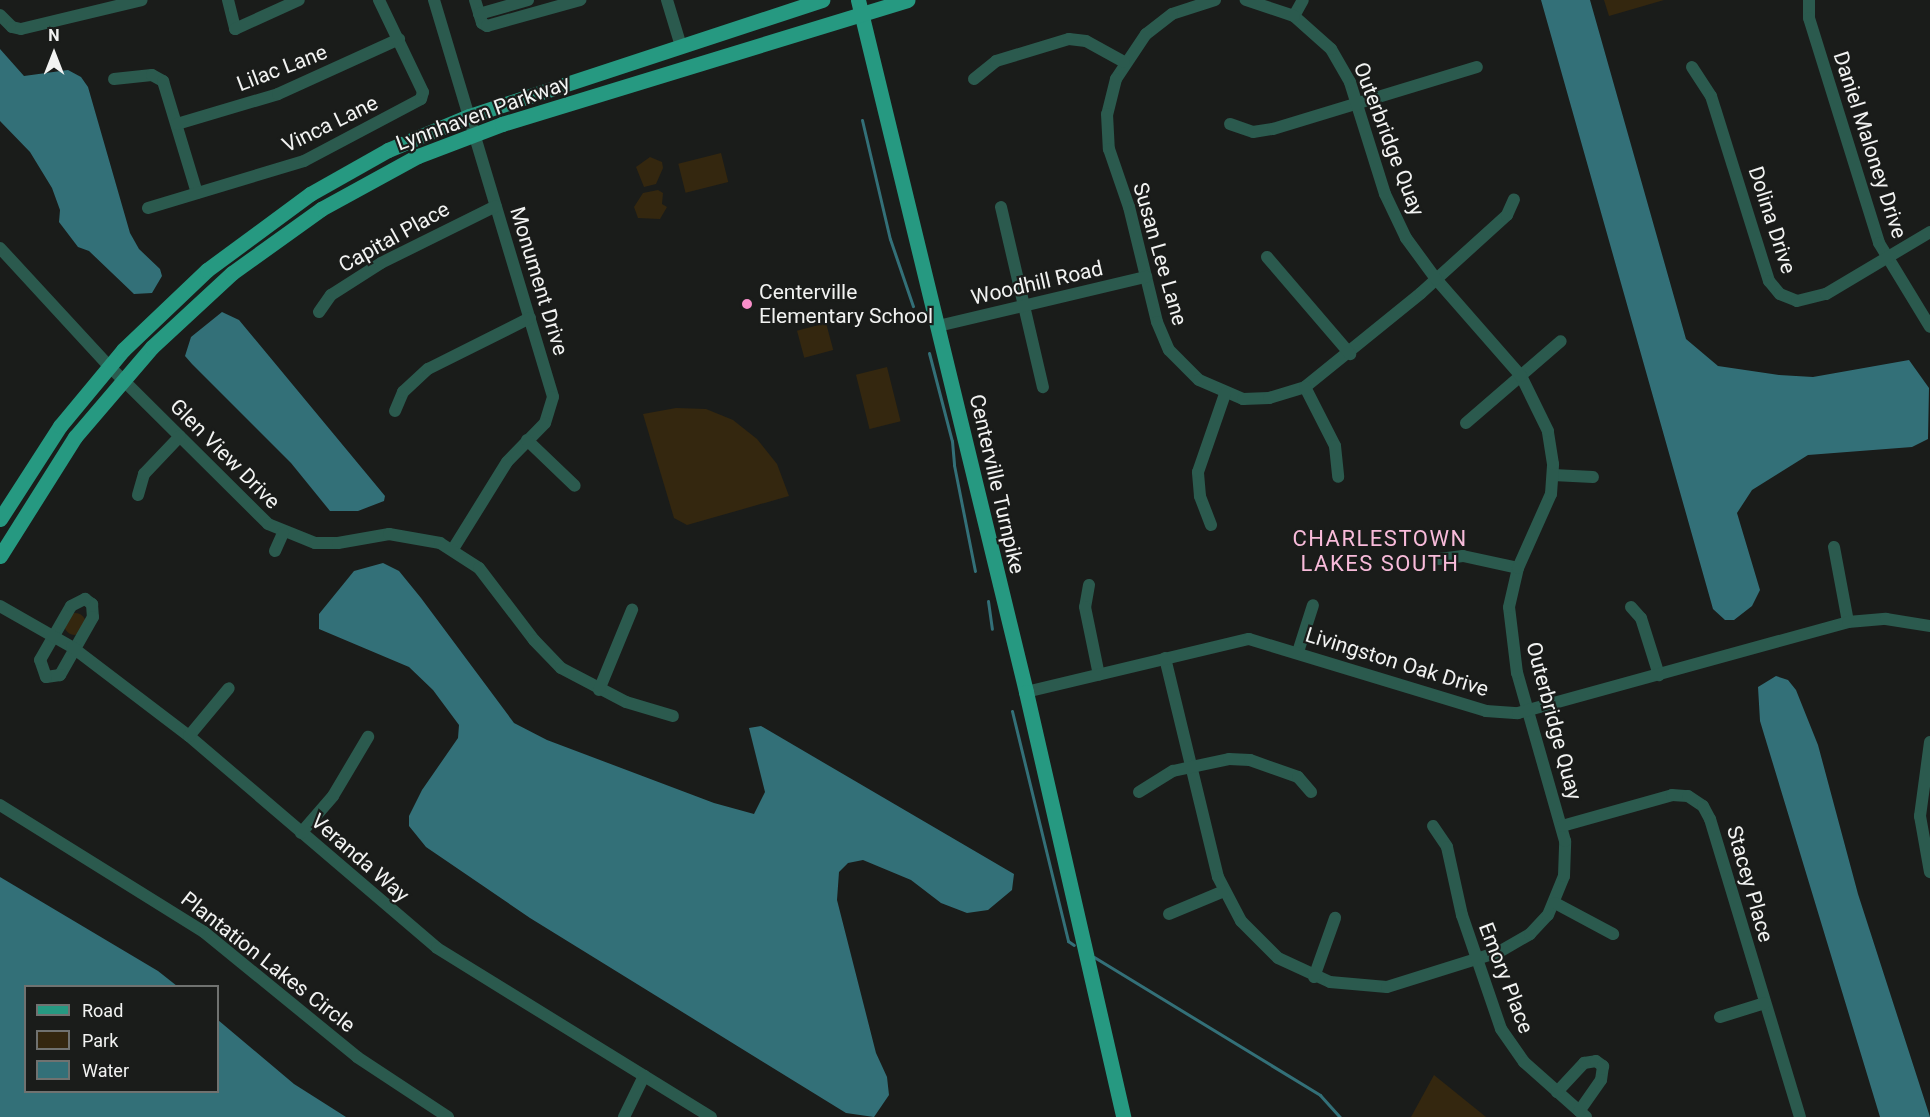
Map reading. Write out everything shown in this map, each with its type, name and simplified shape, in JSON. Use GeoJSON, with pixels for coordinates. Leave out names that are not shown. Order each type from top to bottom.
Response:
{"type":"FeatureCollection","features":[{"type":"Feature","properties":{"kind":"main road","name":"Lynnhaven Parkway"},"geometry":{"type":"LineString","coordinates":[[3,514],[60,426],[109,366],[207,270],[279,214],[388,150],[469,116],[822,0]]}},
{"type":"Feature","properties":{"kind":"main road","name":"Lynnhaven Parkway"},"geometry":{"type":"LineString","coordinates":[[0,556],[75,437],[123,380],[198,303],[291,229],[385,173],[475,134],[859,7],[907,0]]}},
{"type":"Feature","properties":{"kind":"main road","name":"Centerville Turnpike"},"geometry":{"type":"LineString","coordinates":[[859,7],[1026,692],[1123,1117]]}},
{"type":"Feature","properties":{"kind":"street"},"geometry":{"type":"LineString","coordinates":[[0,15],[12,27],[21,29],[142,0]]}},
{"type":"Feature","properties":{"kind":"street"},"geometry":{"type":"LineString","coordinates":[[228,0],[236,29],[299,0]]}},
{"type":"Feature","properties":{"kind":"street","name":"Vinca Lane"},"geometry":{"type":"LineString","coordinates":[[148,208],[304,161],[421,99],[423,92],[379,0]]}},
{"type":"Feature","properties":{"kind":"street","name":"Monument Drive"},"geometry":{"type":"LineString","coordinates":[[434,0],[553,397],[550,415],[493,481],[453,549]]}},
{"type":"Feature","properties":{"kind":"street"},"geometry":{"type":"LineString","coordinates":[[475,0],[483,24],[489,26],[580,0]]}},
{"type":"Feature","properties":{"kind":"street"},"geometry":{"type":"LineString","coordinates":[[479,14],[528,0]]}},
{"type":"Feature","properties":{"kind":"street"},"geometry":{"type":"LineString","coordinates":[[667,0],[681,46]]}},
{"type":"Feature","properties":{"kind":"street"},"geometry":{"type":"LineString","coordinates":[[1183,4],[1215,0]]}},
{"type":"Feature","properties":{"kind":"street","name":"Outerbridge Quay"},"geometry":{"type":"LineString","coordinates":[[1165,658],[1224,891],[1241,921],[1264,946],[1314,977],[1352,987],[1388,987],[1499,952],[1530,934],[1555,903],[1565,859],[1562,826],[1517,673],[1510,621],[1518,568],[1547,508],[1553,475],[1548,431],[1521,376],[1436,279],[1395,217],[1358,104],[1331,49],[1294,16],[1246,0]]}},
{"type":"Feature","properties":{"kind":"street"},"geometry":{"type":"LineString","coordinates":[[1294,16],[1303,0]]}},
{"type":"Feature","properties":{"kind":"street","name":"Daniel Maloney Drive"},"geometry":{"type":"LineString","coordinates":[[1809,0],[1809,18],[1840,124],[1887,259],[1930,327]]}},
{"type":"Feature","properties":{"kind":"street","name":"Susan Lee Lane"},"geometry":{"type":"LineString","coordinates":[[1183,4],[1146,34],[1124,62],[1110,96],[1107,132],[1157,322],[1169,350],[1199,380],[1225,394],[1263,399],[1305,387],[1350,354],[1436,279],[1507,215],[1514,199]]}},
{"type":"Feature","properties":{"kind":"street","name":"Lilac Lane"},"geometry":{"type":"LineString","coordinates":[[177,124],[278,94],[399,39]]}},
{"type":"Feature","properties":{"kind":"street"},"geometry":{"type":"LineString","coordinates":[[974,79],[996,61],[1069,39],[1086,41],[1124,62]]}},
{"type":"Feature","properties":{"kind":"street"},"geometry":{"type":"LineString","coordinates":[[1230,124],[1258,131],[1358,104],[1478,67]]}},
{"type":"Feature","properties":{"kind":"street","name":"Dolina Drive"},"geometry":{"type":"LineString","coordinates":[[1692,67],[1711,96],[1775,289],[1788,298],[1807,301],[1841,288],[1930,232]]}},
{"type":"Feature","properties":{"kind":"street"},"geometry":{"type":"LineString","coordinates":[[114,79],[158,76],[166,85],[197,193]]}},
{"type":"Feature","properties":{"kind":"street","name":"Capital Place"},"geometry":{"type":"LineString","coordinates":[[319,312],[331,295],[381,263],[496,206]]}},
{"type":"Feature","properties":{"kind":"street"},"geometry":{"type":"LineString","coordinates":[[1000,207],[1043,387]]}},
{"type":"Feature","properties":{"kind":"street","name":"Glen View Drive"},"geometry":{"type":"LineString","coordinates":[[0,248],[109,366],[268,524],[283,533],[331,544],[389,534],[408,535],[453,549],[486,576],[547,654],[599,690],[673,716]]}},
{"type":"Feature","properties":{"kind":"street"},"geometry":{"type":"LineString","coordinates":[[1268,257],[1350,354]]}},
{"type":"Feature","properties":{"kind":"street","name":"Woodhill Road"},"geometry":{"type":"LineString","coordinates":[[938,326],[1146,277]]}},
{"type":"Feature","properties":{"kind":"street"},"geometry":{"type":"LineString","coordinates":[[395,411],[403,392],[428,369],[530,318]]}},
{"type":"Feature","properties":{"kind":"street"},"geometry":{"type":"LineString","coordinates":[[1466,423],[1561,341]]}},
{"type":"Feature","properties":{"kind":"street"},"geometry":{"type":"LineString","coordinates":[[1305,387],[1335,447],[1338,477]]}},
{"type":"Feature","properties":{"kind":"street"},"geometry":{"type":"LineString","coordinates":[[1211,525],[1200,495],[1198,472],[1225,394]]}},
{"type":"Feature","properties":{"kind":"street"},"geometry":{"type":"LineString","coordinates":[[138,495],[144,474],[180,436]]}},
{"type":"Feature","properties":{"kind":"street"},"geometry":{"type":"LineString","coordinates":[[527,440],[575,486]]}},
{"type":"Feature","properties":{"kind":"street"},"geometry":{"type":"LineString","coordinates":[[1553,475],[1593,477]]}},
{"type":"Feature","properties":{"kind":"street"},"geometry":{"type":"LineString","coordinates":[[275,551],[283,533]]}},
{"type":"Feature","properties":{"kind":"street"},"geometry":{"type":"LineString","coordinates":[[1834,547],[1848,622]]}},
{"type":"Feature","properties":{"kind":"street"},"geometry":{"type":"LineString","coordinates":[[1439,559],[1463,556],[1518,568]]}},
{"type":"Feature","properties":{"kind":"street"},"geometry":{"type":"LineString","coordinates":[[1089,585],[1085,608],[1099,675]]}},
{"type":"Feature","properties":{"kind":"street"},"geometry":{"type":"LineString","coordinates":[[85,599],[92,604],[94,613],[75,650],[60,675],[46,676],[40,660],[71,606],[85,599]]}},
{"type":"Feature","properties":{"kind":"street"},"geometry":{"type":"LineString","coordinates":[[1298,652],[1313,605]]}},
{"type":"Feature","properties":{"kind":"street","name":"Veranda Way"},"geometry":{"type":"LineString","coordinates":[[0,606],[75,650],[189,736],[437,948],[711,1117]]}},
{"type":"Feature","properties":{"kind":"street"},"geometry":{"type":"LineString","coordinates":[[1631,607],[1641,618],[1659,675]]}},
{"type":"Feature","properties":{"kind":"street"},"geometry":{"type":"LineString","coordinates":[[599,690],[632,610]]}},
{"type":"Feature","properties":{"kind":"street","name":"Livingston Oak Drive"},"geometry":{"type":"LineString","coordinates":[[1026,692],[1249,639],[1298,652],[1486,711],[1529,712],[1848,622],[1886,619],[1930,626]]}},
{"type":"Feature","properties":{"kind":"street"},"geometry":{"type":"LineString","coordinates":[[189,736],[229,688]]}},
{"type":"Feature","properties":{"kind":"street"},"geometry":{"type":"LineString","coordinates":[[302,833],[333,796],[368,737]]}},
{"type":"Feature","properties":{"kind":"street"},"geometry":{"type":"LineString","coordinates":[[1930,742],[1920,816],[1930,872]]}},
{"type":"Feature","properties":{"kind":"street"},"geometry":{"type":"LineString","coordinates":[[1139,792],[1161,776],[1229,759],[1250,760],[1298,777],[1311,792]]}},
{"type":"Feature","properties":{"kind":"street","name":"Stacey Place"},"geometry":{"type":"LineString","coordinates":[[1562,826],[1672,795],[1688,796],[1703,806],[1800,1117]]}},
{"type":"Feature","properties":{"kind":"street","name":"Plantation Lakes Circle"},"geometry":{"type":"LineString","coordinates":[[0,805],[204,932],[357,1057],[448,1117]]}},
{"type":"Feature","properties":{"kind":"street","name":"Emory Place"},"geometry":{"type":"LineString","coordinates":[[1433,826],[1447,848],[1476,960],[1508,1043],[1582,1114]]}},
{"type":"Feature","properties":{"kind":"street"},"geometry":{"type":"LineString","coordinates":[[1169,914],[1224,891]]}},
{"type":"Feature","properties":{"kind":"street"},"geometry":{"type":"LineString","coordinates":[[1555,903],[1613,934]]}},
{"type":"Feature","properties":{"kind":"street"},"geometry":{"type":"LineString","coordinates":[[1314,977],[1335,918]]}},
{"type":"Feature","properties":{"kind":"street"},"geometry":{"type":"LineString","coordinates":[[1720,1017],[1765,1004]]}},
{"type":"Feature","properties":{"kind":"street"},"geometry":{"type":"LineString","coordinates":[[1557,1092],[1584,1064],[1596,1062],[1603,1066],[1601,1080],[1582,1114]]}},
{"type":"Feature","properties":{"kind":"street"},"geometry":{"type":"LineString","coordinates":[[624,1117],[644,1076]]}},
{"type":"Feature","properties":{"kind":"green space"},"geometry":{"type":"Polygon","coordinates":[[[1604,0],[1664,0],[1609,16],[1604,0]]]}},
{"type":"Feature","properties":{"kind":"green space"},"geometry":{"type":"Polygon","coordinates":[[[721,153],[728,182],[686,193],[678,164],[721,153]]]}},
{"type":"Feature","properties":{"kind":"green space"},"geometry":{"type":"Polygon","coordinates":[[[650,157],[662,162],[663,168],[656,184],[644,187],[636,167],[650,157]]]}},
{"type":"Feature","properties":{"kind":"green space"},"geometry":{"type":"Polygon","coordinates":[[[658,190],[663,193],[662,204],[667,207],[660,219],[638,218],[634,207],[643,193],[658,190]]]}},
{"type":"Feature","properties":{"kind":"green space"},"geometry":{"type":"Polygon","coordinates":[[[826,323],[833,350],[804,358],[797,331],[826,323]]]}},
{"type":"Feature","properties":{"kind":"green space"},"geometry":{"type":"Polygon","coordinates":[[[887,367],[901,421],[869,429],[856,375],[887,367]]]}},
{"type":"Feature","properties":{"kind":"green space"},"geometry":{"type":"Polygon","coordinates":[[[676,408],[706,409],[733,420],[757,439],[777,464],[789,496],[687,525],[674,518],[643,414],[676,408]]]}},
{"type":"Feature","properties":{"kind":"green space"},"geometry":{"type":"Polygon","coordinates":[[[75,613],[85,620],[86,624],[79,634],[75,635],[65,628],[64,624],[71,614],[75,613]]]}},
{"type":"Feature","properties":{"kind":"green space"},"geometry":{"type":"Polygon","coordinates":[[[1434,1075],[1486,1117],[1411,1117],[1434,1075]]]}},
{"type":"Feature","properties":{"kind":"water"},"geometry":{"type":"Polygon","coordinates":[[[1541,0],[1590,0],[1686,339],[1718,366],[1779,375],[1813,377],[1909,360],[1929,388],[1928,439],[1912,447],[1808,455],[1752,490],[1737,513],[1760,590],[1752,606],[1734,620],[1725,620],[1713,609],[1541,0]]]}},
{"type":"Feature","properties":{"kind":"water"},"geometry":{"type":"Polygon","coordinates":[[[0,49],[24,76],[68,70],[81,77],[88,87],[130,233],[139,249],[160,269],[162,276],[152,293],[134,294],[89,251],[78,247],[59,222],[60,210],[52,188],[30,152],[0,121],[0,49]]]}},
{"type":"Feature","properties":{"kind":"water"},"geometry":{"type":"Polygon","coordinates":[[[222,312],[239,320],[385,496],[384,501],[358,511],[330,511],[291,463],[185,356],[191,337],[222,312]]]}},
{"type":"Feature","properties":{"kind":"water"},"geometry":{"type":"Polygon","coordinates":[[[383,563],[399,571],[514,723],[547,740],[714,803],[754,814],[765,792],[749,728],[761,726],[1014,874],[1012,890],[988,910],[967,913],[941,903],[911,880],[863,860],[848,863],[839,872],[837,900],[876,1053],[887,1077],[889,1095],[874,1117],[846,1113],[530,918],[426,847],[409,826],[409,816],[422,790],[458,738],[459,725],[433,690],[409,667],[319,629],[319,614],[354,571],[383,563]]]}},
{"type":"Feature","properties":{"kind":"water"},"geometry":{"type":"Polygon","coordinates":[[[1776,676],[1788,680],[1796,690],[1818,745],[1858,894],[1930,1117],[1880,1117],[1760,721],[1758,687],[1776,676]]]}},
{"type":"Feature","properties":{"kind":"water"},"geometry":{"type":"Polygon","coordinates":[[[0,877],[158,971],[176,985],[24,985],[24,1093],[219,1093],[219,1021],[294,1084],[346,1117],[0,1117],[0,877]]]}},
{"type":"Feature","properties":{"kind":"waterway"},"geometry":{"type":"LineString","coordinates":[[862,120],[890,239],[913,306]]}},
{"type":"Feature","properties":{"kind":"waterway"},"geometry":{"type":"LineString","coordinates":[[929,353],[952,441],[954,465],[975,571]]}},
{"type":"Feature","properties":{"kind":"waterway"},"geometry":{"type":"LineString","coordinates":[[988,601],[992,629]]}},
{"type":"Feature","properties":{"kind":"waterway"},"geometry":{"type":"LineString","coordinates":[[1012,711],[1068,941],[1074,945]]}},
{"type":"Feature","properties":{"kind":"waterway"},"geometry":{"type":"LineString","coordinates":[[1094,957],[1320,1095],[1340,1117]]}},
{"type":"Feature","properties":{"kind":"place","name":"Centerville Elementary School"},"geometry":{"type":"Point","coordinates":[747,304]}},
{"type":"Feature","properties":{"kind":"district","name":"CHARLESTOWN LAKES SOUTH"},"geometry":{"type":"Point","coordinates":[1380,550]}}]}
